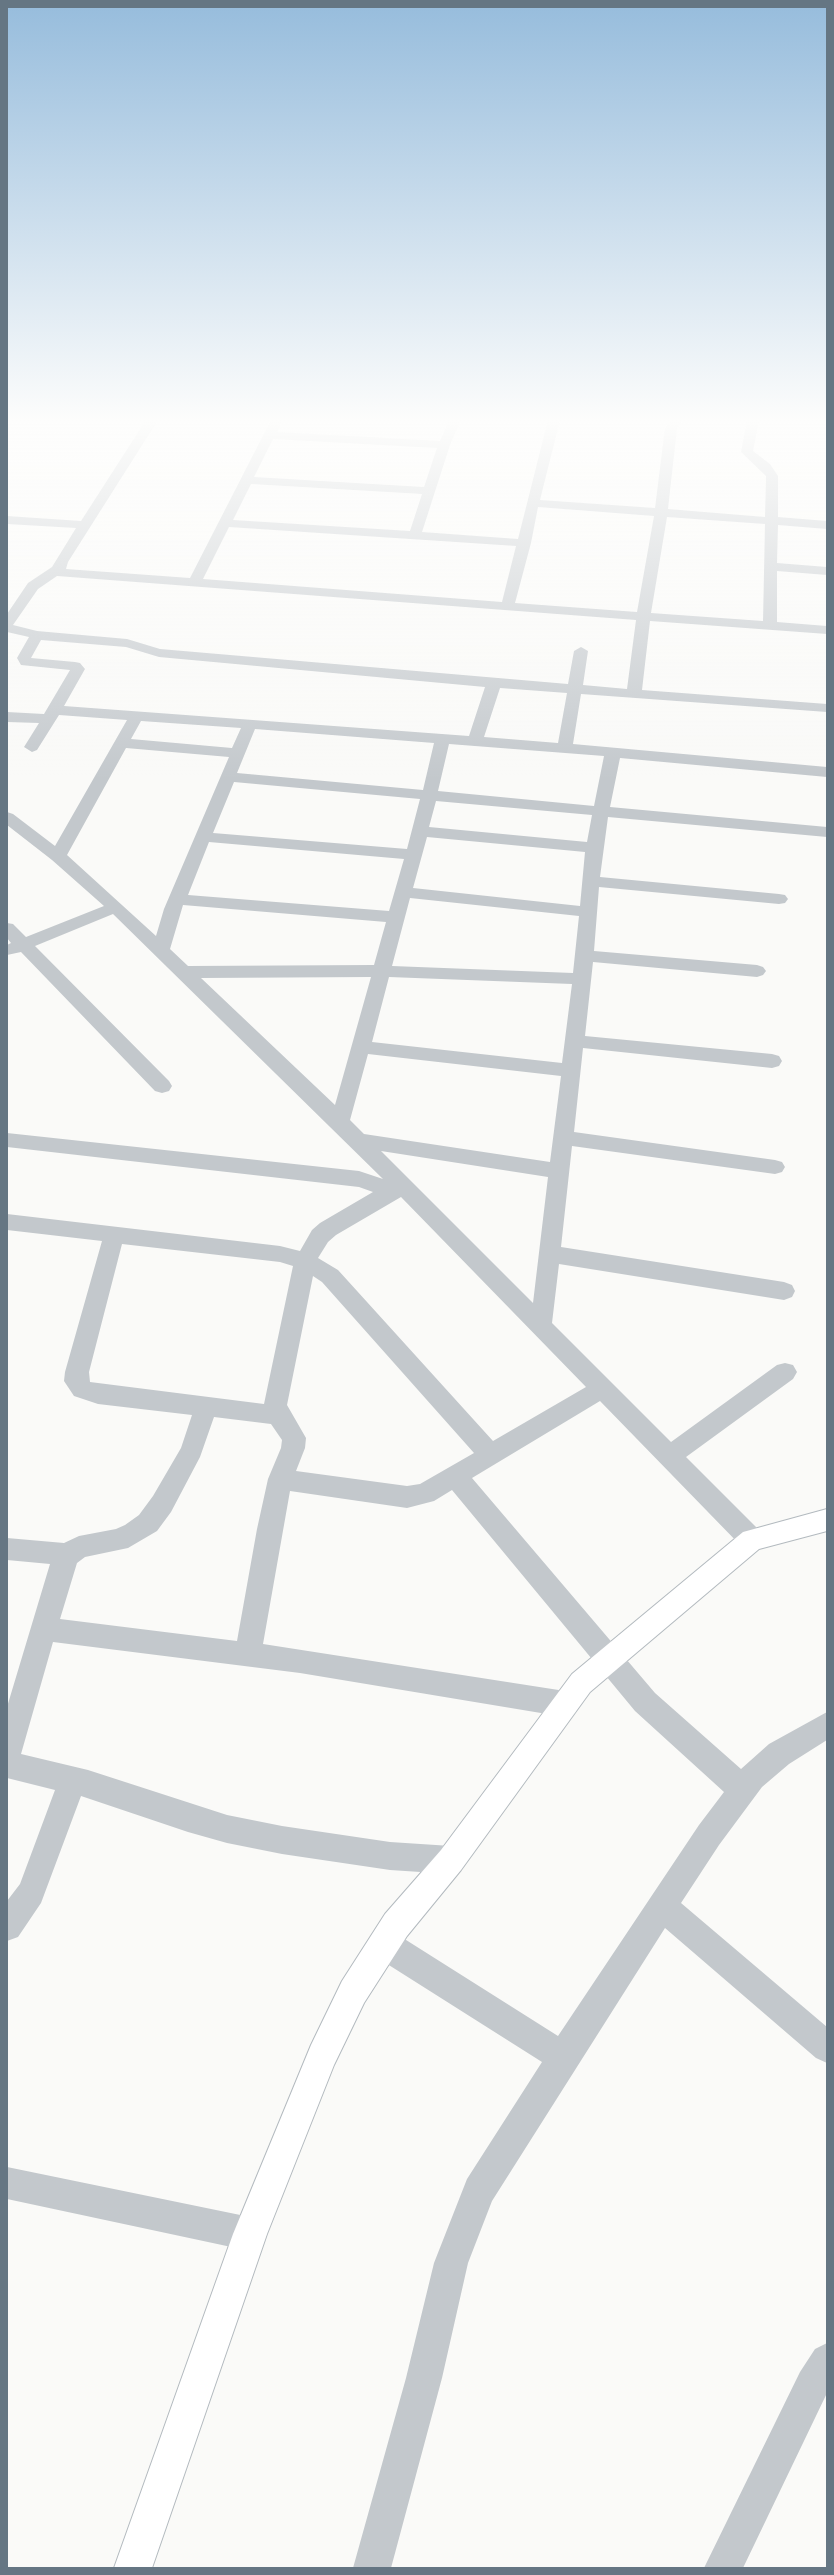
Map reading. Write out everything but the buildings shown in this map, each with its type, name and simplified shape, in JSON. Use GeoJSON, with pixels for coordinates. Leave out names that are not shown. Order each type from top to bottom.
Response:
{"type":"FeatureCollection","features":[{"type":"Feature","properties":{"kind":"street"},"geometry":{"type":"LineString","coordinates":[[7,624],[33,586],[58,569],[76,540]]}},
{"type":"Feature","properties":{"kind":"street"},"geometry":{"type":"LineString","coordinates":[[194,583],[216,540]]}},
{"type":"Feature","properties":{"kind":"street"},"geometry":{"type":"LineString","coordinates":[[486,540],[525,543],[507,607]]}},
{"type":"Feature","properties":{"kind":"street"},"geometry":{"type":"LineString","coordinates":[[634,694],[643,617],[656,540]]}},
{"type":"Feature","properties":{"kind":"street"},"geometry":{"type":"LineString","coordinates":[[770,626],[773,540]]}},
{"type":"Feature","properties":{"kind":"street"},"geometry":{"type":"LineString","coordinates":[[772,568],[827,571]]}},
{"type":"Feature","properties":{"kind":"street"},"geometry":{"type":"LineString","coordinates":[[58,569],[62,573],[72,574],[827,630]]}},
{"type":"Feature","properties":{"kind":"street"},"geometry":{"type":"LineString","coordinates":[[7,628],[38,635],[127,643],[159,653],[494,684],[827,708]]}},
{"type":"Feature","properties":{"kind":"street"},"geometry":{"type":"LineString","coordinates":[[32,747],[53,714],[77,667],[26,662],[24,658],[38,635]]}},
{"type":"Feature","properties":{"kind":"street"},"geometry":{"type":"LineString","coordinates":[[565,748],[576,690],[581,652]]}},
{"type":"Feature","properties":{"kind":"street"},"geometry":{"type":"LineString","coordinates":[[475,742],[494,684]]}},
{"type":"Feature","properties":{"kind":"street"},"geometry":{"type":"LineString","coordinates":[[7,717],[53,714],[137,715],[442,740],[565,748],[827,772]]}},
{"type":"Feature","properties":{"kind":"street"},"geometry":{"type":"LineString","coordinates":[[58,856],[137,715]]}},
{"type":"Feature","properties":{"kind":"street"},"geometry":{"type":"LineString","coordinates":[[161,950],[178,899],[250,724]]}},
{"type":"Feature","properties":{"kind":"street"},"geometry":{"type":"LineString","coordinates":[[340,1122],[384,971],[396,917],[421,831],[442,740]]}},
{"type":"Feature","properties":{"kind":"street"},"geometry":{"type":"LineString","coordinates":[[122,744],[239,753]]}},
{"type":"Feature","properties":{"kind":"street"},"geometry":{"type":"LineString","coordinates":[[541,1326],[582,979],[594,848],[612,752]]}},
{"type":"Feature","properties":{"kind":"street"},"geometry":{"type":"LineString","coordinates":[[229,777],[429,794],[827,832]]}},
{"type":"Feature","properties":{"kind":"street"},"geometry":{"type":"LineString","coordinates":[[7,817],[58,856],[186,972],[360,1141],[398,1190],[541,1326],[752,1540]]}},
{"type":"Feature","properties":{"kind":"street"},"geometry":{"type":"LineString","coordinates":[[421,831],[594,848]]}},
{"type":"Feature","properties":{"kind":"street"},"geometry":{"type":"LineString","coordinates":[[203,837],[414,855]]}},
{"type":"Feature","properties":{"kind":"street"},"geometry":{"type":"LineString","coordinates":[[591,881],[779,899]]}},
{"type":"Feature","properties":{"kind":"street"},"geometry":{"type":"LineString","coordinates":[[403,892],[588,912]]}},
{"type":"Feature","properties":{"kind":"street"},"geometry":{"type":"LineString","coordinates":[[178,899],[396,917]]}},
{"type":"Feature","properties":{"kind":"street"},"geometry":{"type":"LineString","coordinates":[[14,948],[116,907]]}},
{"type":"Feature","properties":{"kind":"street"},"geometry":{"type":"LineString","coordinates":[[7,928],[14,948],[162,1086]]}},
{"type":"Feature","properties":{"kind":"street"},"geometry":{"type":"LineString","coordinates":[[584,956],[757,971]]}},
{"type":"Feature","properties":{"kind":"street"},"geometry":{"type":"LineString","coordinates":[[186,972],[384,971],[582,979]]}},
{"type":"Feature","properties":{"kind":"street"},"geometry":{"type":"LineString","coordinates":[[575,1041],[772,1061]]}},
{"type":"Feature","properties":{"kind":"street"},"geometry":{"type":"LineString","coordinates":[[362,1048],[571,1071]]}},
{"type":"Feature","properties":{"kind":"street"},"geometry":{"type":"LineString","coordinates":[[564,1138],[775,1167]]}},
{"type":"Feature","properties":{"kind":"street"},"geometry":{"type":"LineString","coordinates":[[7,1140],[359,1180],[372,1182],[398,1190]]}},
{"type":"Feature","properties":{"kind":"street"},"geometry":{"type":"LineString","coordinates":[[360,1141],[560,1171]]}},
{"type":"Feature","properties":{"kind":"street"},"geometry":{"type":"LineString","coordinates":[[248,1654],[269,1529],[280,1479],[290,1457],[294,1438],[278,1415],[275,1405],[305,1261],[320,1236],[328,1229],[348,1215],[398,1190]]}},
{"type":"Feature","properties":{"kind":"street"},"geometry":{"type":"LineString","coordinates":[[7,1222],[280,1254],[305,1261],[330,1276],[490,1454]]}},
{"type":"Feature","properties":{"kind":"street"},"geometry":{"type":"LineString","coordinates":[[114,1235],[85,1340],[76,1381],[82,1389],[98,1394],[278,1415]]}},
{"type":"Feature","properties":{"kind":"street"},"geometry":{"type":"LineString","coordinates":[[550,1254],[784,1291]]}},
{"type":"Feature","properties":{"kind":"street"},"geometry":{"type":"LineString","coordinates":[[670,1456],[786,1372]]}},
{"type":"Feature","properties":{"kind":"street"},"geometry":{"type":"LineString","coordinates":[[280,1479],[407,1497],[426,1494],[490,1454],[603,1388]]}},
{"type":"Feature","properties":{"kind":"street"},"geometry":{"type":"LineString","coordinates":[[7,1753],[45,1629],[58,1577],[68,1555],[79,1547],[120,1540],[134,1533],[148,1522],[162,1504],[192,1450],[206,1407]]}},
{"type":"Feature","properties":{"kind":"street"},"geometry":{"type":"LineString","coordinates":[[455,1476],[608,1660],[666,1723],[743,1790]]}},
{"type":"Feature","properties":{"kind":"street"},"geometry":{"type":"LineString","coordinates":[[133,2568],[250,2234],[322,2056],[353,1992],[396,1925],[451,1860],[581,1683],[752,1540],[827,1520]]}},
{"type":"Feature","properties":{"kind":"street"},"geometry":{"type":"LineString","coordinates":[[7,1549],[68,1555]]}},
{"type":"Feature","properties":{"kind":"street"},"geometry":{"type":"LineString","coordinates":[[45,1629],[248,1654],[565,1704]]}},
{"type":"Feature","properties":{"kind":"street"},"geometry":{"type":"LineString","coordinates":[[372,2568],[424,2378],[451,2263],[465,2222],[479,2191],[662,1906],[709,1835],[752,1777],[779,1754],[827,1725]]}},
{"type":"Feature","properties":{"kind":"street"},"geometry":{"type":"LineString","coordinates":[[7,1764],[73,1780],[188,1818],[227,1829],[282,1840],[390,1856],[451,1860]]}},
{"type":"Feature","properties":{"kind":"street"},"geometry":{"type":"LineString","coordinates":[[7,1926],[31,1893],[73,1780]]}},
{"type":"Feature","properties":{"kind":"street"},"geometry":{"type":"LineString","coordinates":[[662,1906],[827,2047]]}},
{"type":"Feature","properties":{"kind":"street"},"geometry":{"type":"LineString","coordinates":[[384,1944],[564,2058]]}},
{"type":"Feature","properties":{"kind":"street"},"geometry":{"type":"LineString","coordinates":[[7,2182],[250,2234]]}},
{"type":"Feature","properties":{"kind":"street"},"geometry":{"type":"LineString","coordinates":[[723,2568],[812,2384],[827,2360]]}}]}
